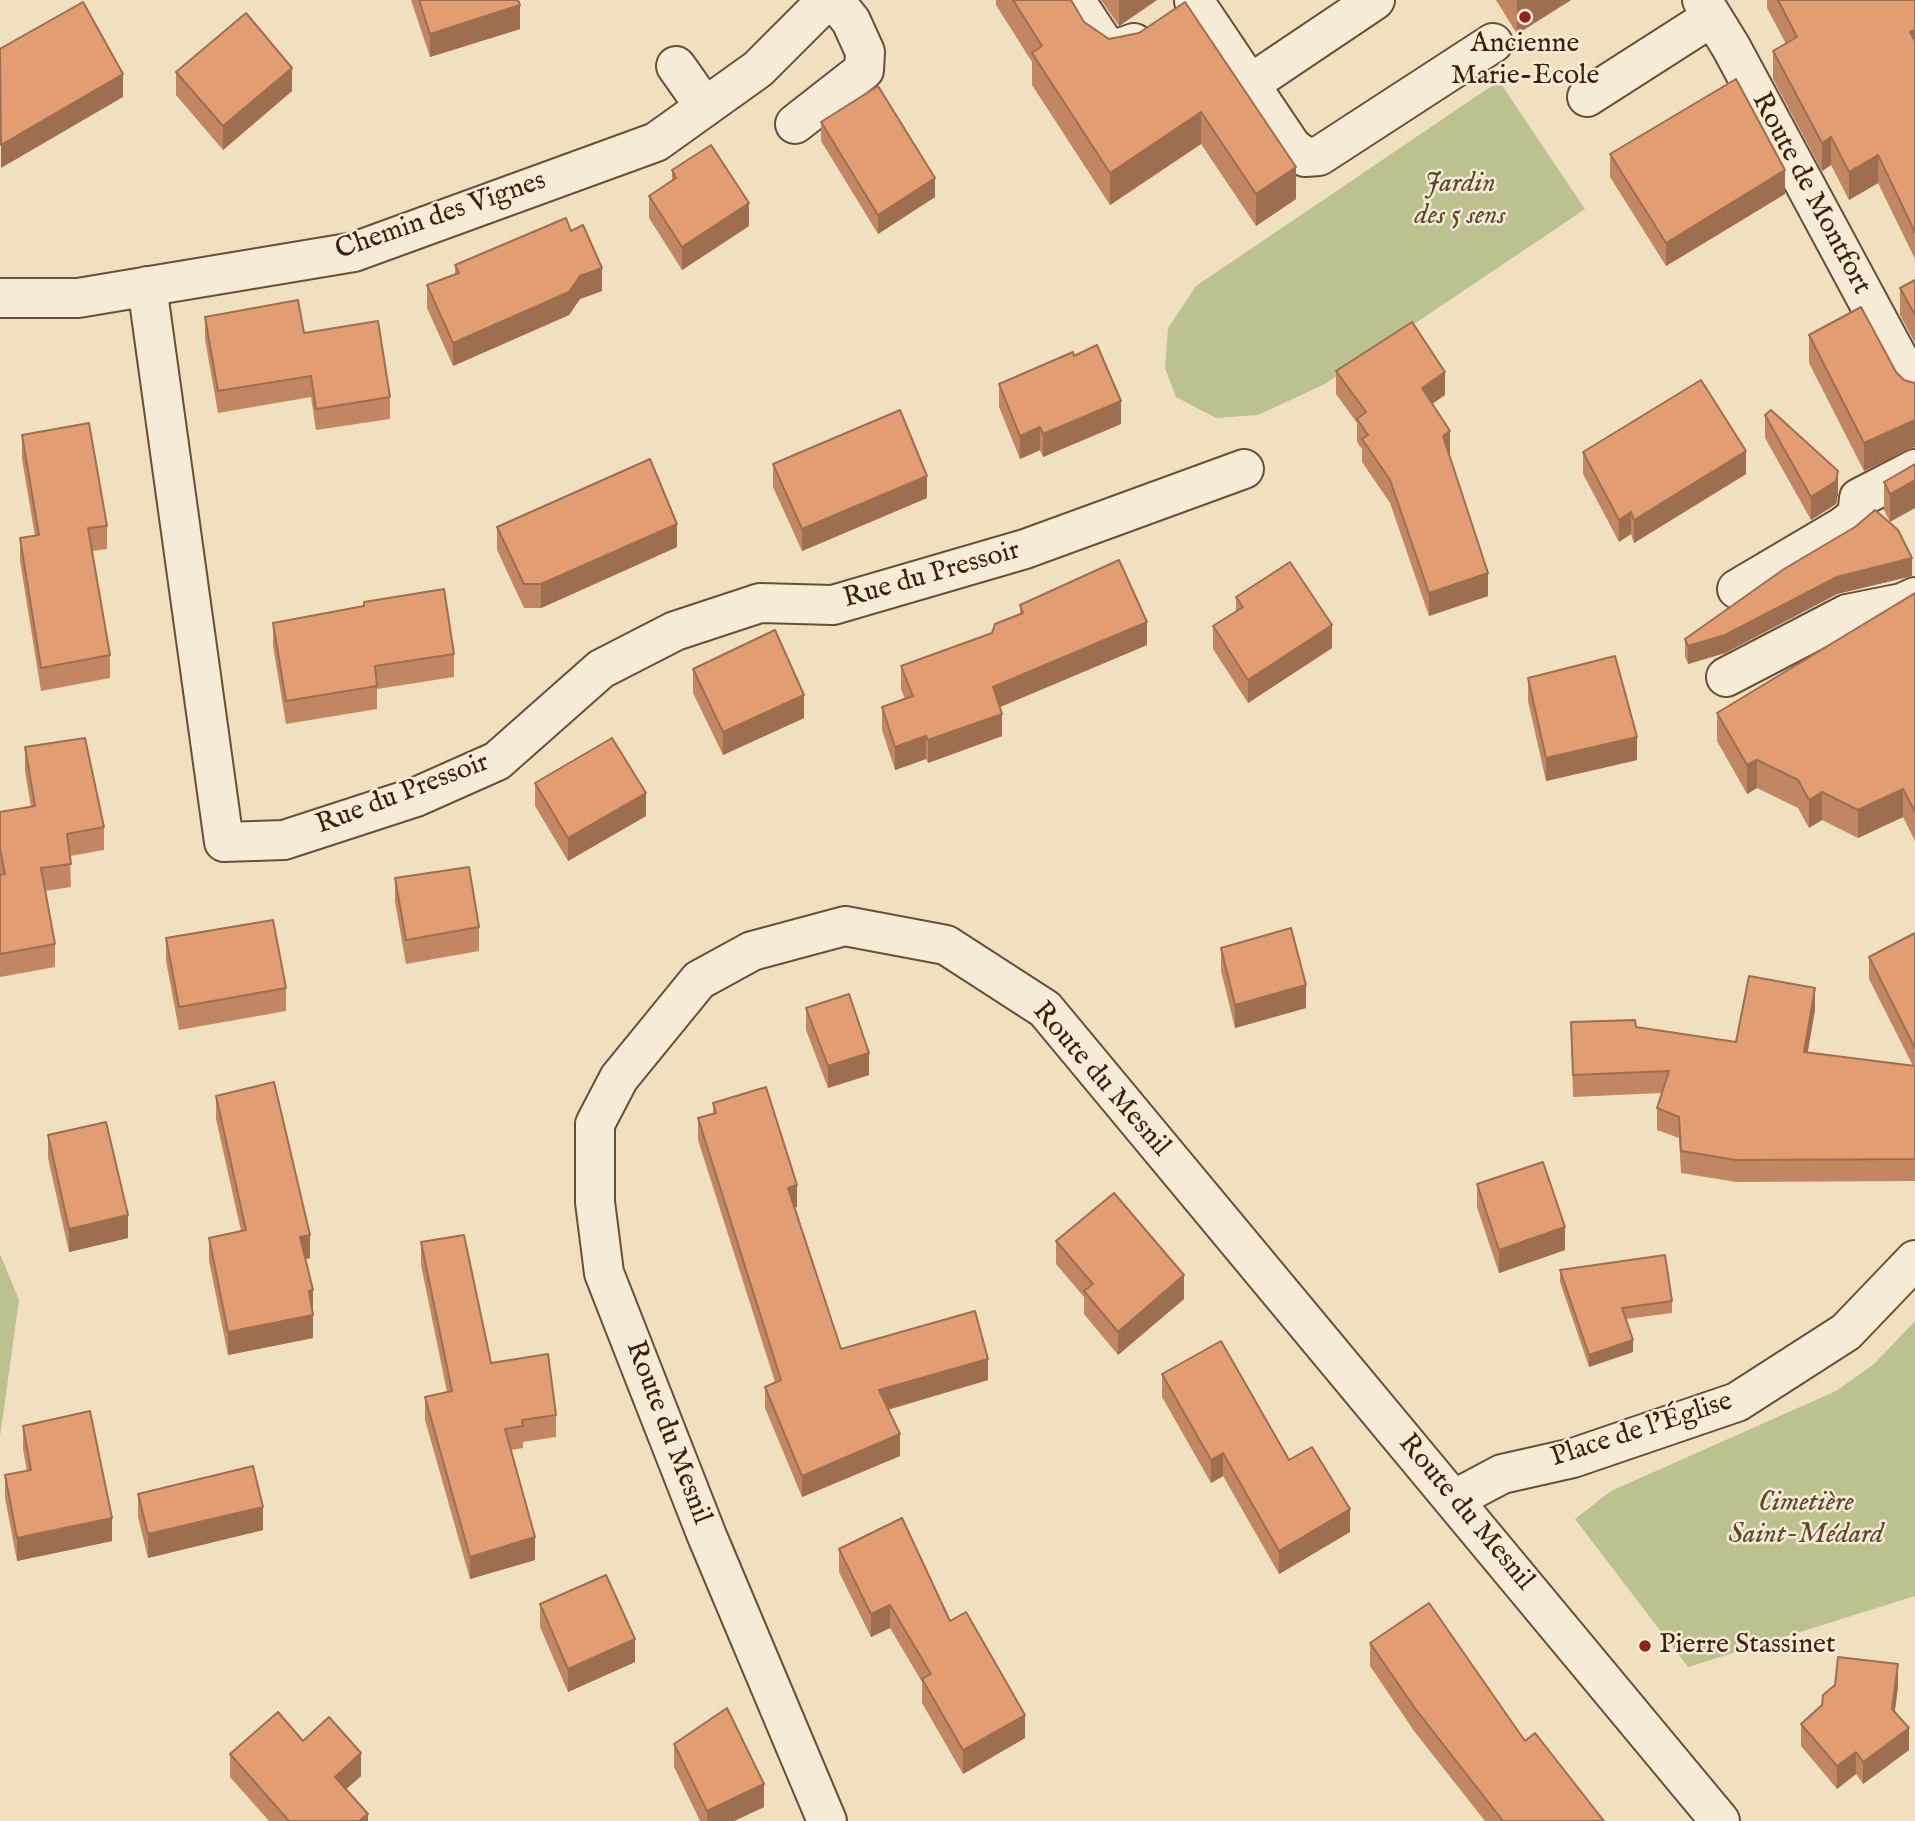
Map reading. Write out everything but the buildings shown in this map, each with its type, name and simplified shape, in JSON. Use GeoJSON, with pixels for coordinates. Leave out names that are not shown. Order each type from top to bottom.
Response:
{"type":"FeatureCollection","features":[{"type":"Feature","properties":{"kind":"street","name":"Chemin des Vignes"},"geometry":{"type":"LineString","coordinates":[[0,299],[78,298],[354,252],[656,142],[758,69],[827,0]]}},
{"type":"Feature","properties":{"kind":"street"},"geometry":{"type":"LineString","coordinates":[[795,124],[864,70],[865,52],[851,21],[834,0]]}},
{"type":"Feature","properties":{"kind":"street"},"geometry":{"type":"LineString","coordinates":[[1075,0],[1102,41],[1114,50],[1128,47],[1195,1],[1292,147],[1305,157],[1319,156],[1493,43]]}},
{"type":"Feature","properties":{"kind":"street"},"geometry":{"type":"LineString","coordinates":[[1250,84],[1374,0]]}},
{"type":"Feature","properties":{"kind":"street"},"geometry":{"type":"LineString","coordinates":[[1587,97],[1707,8]]}},
{"type":"Feature","properties":{"kind":"street","name":"Route de Montfort"},"geometry":{"type":"LineString","coordinates":[[1707,8],[1915,389]]}},
{"type":"Feature","properties":{"kind":"street"},"geometry":{"type":"LineString","coordinates":[[676,66],[705,107]]}},
{"type":"Feature","properties":{"kind":"street","name":"Rue du Pressoir"},"geometry":{"type":"LineString","coordinates":[[148,286],[224,842],[284,840],[416,797],[497,761],[601,669],[675,631],[760,603],[833,605],[1025,550],[1244,469]]}},
{"type":"Feature","properties":{"kind":"street"},"geometry":{"type":"LineString","coordinates":[[1737,589],[1842,527],[1857,516],[1859,498],[1915,469]]}},
{"type":"Feature","properties":{"kind":"street"},"geometry":{"type":"LineString","coordinates":[[1726,677],[1847,614],[1902,603],[1915,597]]}},
{"type":"Feature","properties":{"kind":"street","name":"Route du Mesnil"},"geometry":{"type":"LineString","coordinates":[[827,1821],[707,1536],[604,1273],[595,1202],[595,1124],[618,1078],[699,980],[752,951],[845,926],[946,945],[1045,1009],[1720,1821]]}},
{"type":"Feature","properties":{"kind":"street","name":"Place de l'Église"},"geometry":{"type":"LineString","coordinates":[[1453,1500],[1502,1474],[1573,1458],[1737,1402],[1846,1332],[1915,1260]]}},
{"type":"Feature","properties":{"kind":"green space","name":"Jardin des 5 sens"},"geometry":{"type":"Polygon","coordinates":[[[1499,81],[1585,209],[1325,384],[1258,415],[1216,418],[1176,397],[1165,368],[1168,328],[1196,286],[1499,81]]]}},
{"type":"Feature","properties":{"kind":"green space"},"geometry":{"type":"Polygon","coordinates":[[[0,1254],[19,1300],[0,1437],[0,1254]]]}},
{"type":"Feature","properties":{"kind":"green space","name":"Cimetière Saint-Médard"},"geometry":{"type":"Polygon","coordinates":[[[1915,1321],[1915,1596],[1688,1667],[1575,1519],[1611,1491],[1836,1391],[1874,1364],[1915,1321]]]}},
{"type":"Feature","properties":{"kind":"place","name":"Ancienne Marie-Ecole"},"geometry":{"type":"Point","coordinates":[1525,17]}},
{"type":"Feature","properties":{"kind":"place","name":"Pierre Stassinet"},"geometry":{"type":"Point","coordinates":[1645,1646]}}]}
